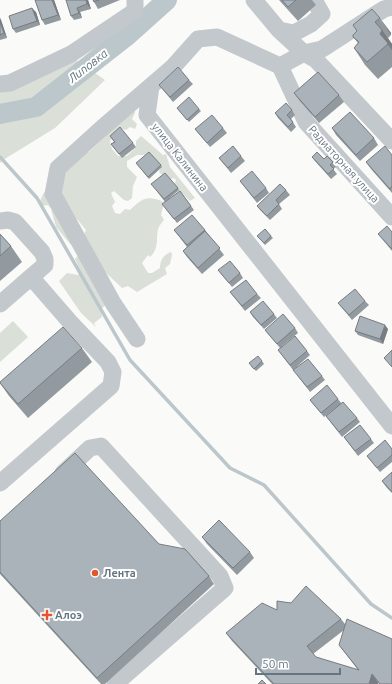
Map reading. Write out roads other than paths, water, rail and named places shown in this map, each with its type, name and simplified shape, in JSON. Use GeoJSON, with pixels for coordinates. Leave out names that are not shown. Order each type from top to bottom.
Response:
{"type":"FeatureCollection","features":[{"type":"Feature","properties":{"kind":"street"},"geometry":{"type":"LineString","coordinates":[[0,84],[10,83],[71,54],[135,11],[135,0]]}},
{"type":"Feature","properties":{"kind":"street"},"geometry":{"type":"LineString","coordinates":[[254,0],[279,30],[304,53],[316,60],[392,141]]}},
{"type":"Feature","properties":{"kind":"street"},"geometry":{"type":"LineString","coordinates":[[279,30],[294,33],[311,24],[322,14],[314,0]]}},
{"type":"Feature","properties":{"kind":"street"},"geometry":{"type":"LineString","coordinates":[[137,339],[114,303],[53,194],[58,168],[100,129],[173,67],[198,39],[217,37],[280,66],[304,53],[322,49],[384,10],[392,7]]}},
{"type":"Feature","properties":{"kind":"street","name":"Радиаторная улица"},"geometry":{"type":"LineString","coordinates":[[280,66],[306,122],[392,217]]}},
{"type":"Feature","properties":{"kind":"street","name":"улица Калинина"},"geometry":{"type":"LineString","coordinates":[[151,86],[147,115],[392,426]]}},
{"type":"Feature","properties":{"kind":"street"},"geometry":{"type":"LineString","coordinates":[[0,221],[8,220],[15,222],[42,252],[45,258],[45,265],[0,304]]}},
{"type":"Feature","properties":{"kind":"street"},"geometry":{"type":"LineString","coordinates":[[0,483],[111,386],[113,372],[108,362],[65,327],[31,277]]}},
{"type":"Feature","properties":{"kind":"street"},"geometry":{"type":"LineString","coordinates":[[50,485],[90,448],[101,446],[220,576],[225,588],[115,684]]}},
{"type":"Feature","properties":{"kind":"waterway","name":"Липовка"},"geometry":{"type":"LineString","coordinates":[[0,114],[36,107],[128,35],[167,0]]}},
{"type":"Feature","properties":{"kind":"waterway"},"geometry":{"type":"LineString","coordinates":[[0,157],[37,198],[130,360],[230,468],[264,485],[371,604],[392,618]]}},
{"type":"Feature","properties":{"kind":"place","name":"Лента"},"geometry":{"type":"Point","coordinates":[95,573]}},
{"type":"Feature","properties":{"kind":"place","name":"Алоэ"},"geometry":{"type":"Point","coordinates":[47,615]}}]}
